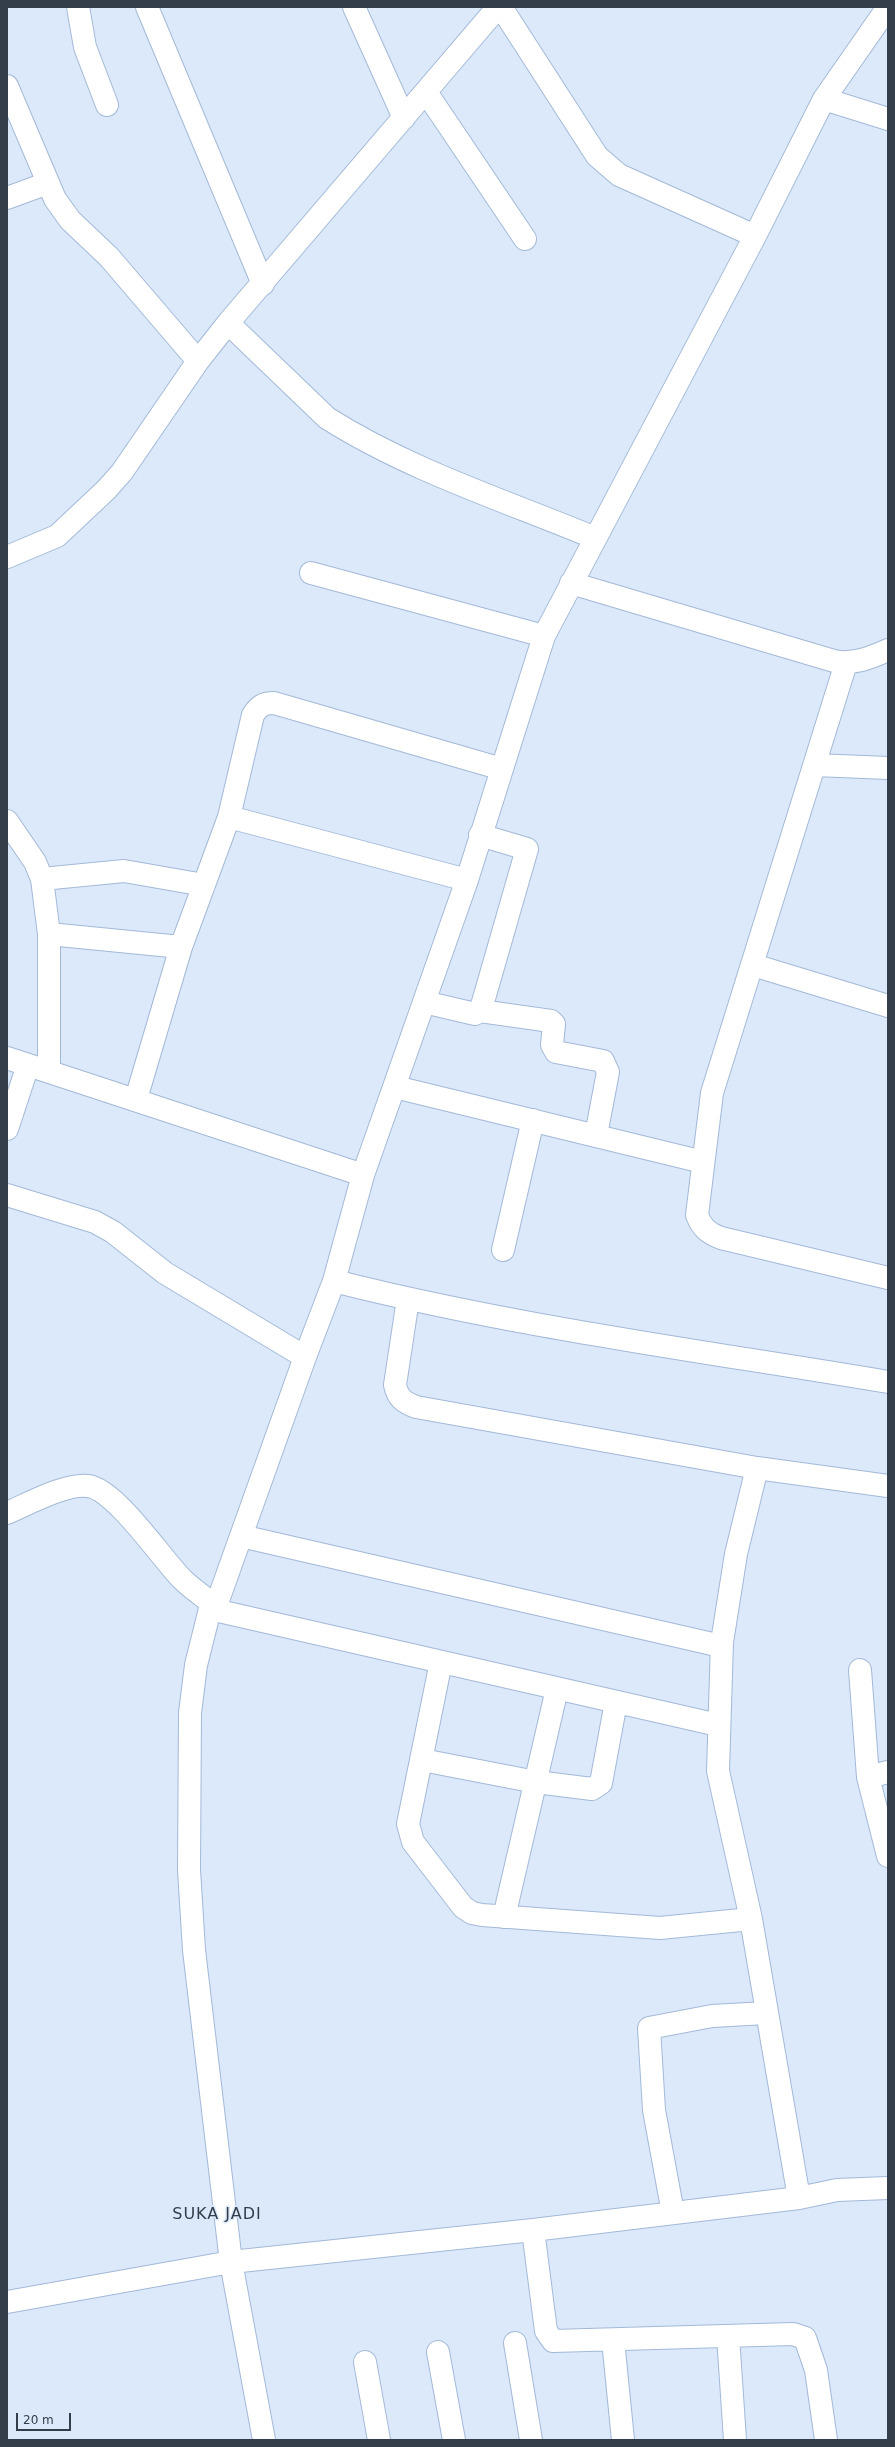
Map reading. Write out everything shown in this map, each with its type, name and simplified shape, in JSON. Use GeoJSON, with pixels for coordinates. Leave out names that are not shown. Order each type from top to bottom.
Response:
{"type":"FeatureCollection","features":[{"type":"Feature","properties":{"kind":"street"},"geometry":{"type":"LineString","coordinates":[[78,7],[85,47],[107,105]]}},
{"type":"Feature","properties":{"kind":"street"},"geometry":{"type":"LineString","coordinates":[[147,7],[263,284]]}},
{"type":"Feature","properties":{"kind":"street"},"geometry":{"type":"LineString","coordinates":[[354,7],[404,118]]}},
{"type":"Feature","properties":{"kind":"street"},"geometry":{"type":"LineString","coordinates":[[7,557],[57,536],[106,490],[122,472],[198,361],[228,323],[499,7],[597,156],[608,167],[633,182],[755,236]]}},
{"type":"Feature","properties":{"kind":"street"},"geometry":{"type":"LineString","coordinates":[[264,2440],[231,2262],[207,2073],[194,1950],[189,1870],[190,1713],[196,1665],[213,1607],[241,1536],[304,1357],[334,1280],[363,1175],[396,1087],[466,880],[544,636],[755,236],[824,99],[888,7]]}},
{"type":"Feature","properties":{"kind":"street"},"geometry":{"type":"LineString","coordinates":[[7,86],[55,199],[70,220],[109,257],[198,361]]}},
{"type":"Feature","properties":{"kind":"street"},"geometry":{"type":"LineString","coordinates":[[426,92],[525,240]]}},
{"type":"Feature","properties":{"kind":"street"},"geometry":{"type":"LineString","coordinates":[[824,99],[888,119]]}},
{"type":"Feature","properties":{"kind":"street"},"geometry":{"type":"LineString","coordinates":[[7,198],[48,183]]}},
{"type":"Feature","properties":{"kind":"street"},"geometry":{"type":"LineString","coordinates":[[228,323],[327,418],[346,430],[396,456],[595,538]]}},
{"type":"Feature","properties":{"kind":"street"},"geometry":{"type":"LineString","coordinates":[[311,573],[544,636]]}},
{"type":"Feature","properties":{"kind":"street"},"geometry":{"type":"LineString","coordinates":[[571,583],[846,663],[888,650]]}},
{"type":"Feature","properties":{"kind":"street"},"geometry":{"type":"LineString","coordinates":[[846,663],[712,1093],[697,1215],[701,1226],[709,1234],[888,1278]]}},
{"type":"Feature","properties":{"kind":"street"},"geometry":{"type":"LineString","coordinates":[[136,1099],[181,947],[229,817],[253,715],[265,703],[274,703],[502,769]]}},
{"type":"Feature","properties":{"kind":"street"},"geometry":{"type":"LineString","coordinates":[[815,765],[888,768]]}},
{"type":"Feature","properties":{"kind":"street"},"geometry":{"type":"LineString","coordinates":[[229,817],[466,880]]}},
{"type":"Feature","properties":{"kind":"street"},"geometry":{"type":"LineString","coordinates":[[7,821],[35,862],[42,879],[49,934],[49,1071]]}},
{"type":"Feature","properties":{"kind":"street"},"geometry":{"type":"LineString","coordinates":[[480,835],[527,849],[527,855],[480,1011]]}},
{"type":"Feature","properties":{"kind":"street"},"geometry":{"type":"LineString","coordinates":[[42,879],[124,871],[204,885]]}},
{"type":"Feature","properties":{"kind":"street"},"geometry":{"type":"LineString","coordinates":[[49,934],[181,947]]}},
{"type":"Feature","properties":{"kind":"street"},"geometry":{"type":"LineString","coordinates":[[753,965],[888,1006]]}},
{"type":"Feature","properties":{"kind":"street"},"geometry":{"type":"LineString","coordinates":[[424,1002],[470,1013],[480,1011],[551,1022],[554,1024],[552,1045],[556,1052],[603,1061],[606,1064],[608,1072],[596,1135]]}},
{"type":"Feature","properties":{"kind":"street"},"geometry":{"type":"LineString","coordinates":[[7,1058],[136,1099],[363,1175]]}},
{"type":"Feature","properties":{"kind":"street"},"geometry":{"type":"LineString","coordinates":[[7,1129],[28,1065]]}},
{"type":"Feature","properties":{"kind":"street"},"geometry":{"type":"LineString","coordinates":[[396,1087],[703,1162]]}},
{"type":"Feature","properties":{"kind":"street"},"geometry":{"type":"LineString","coordinates":[[503,1250],[532,1120]]}},
{"type":"Feature","properties":{"kind":"street"},"geometry":{"type":"LineString","coordinates":[[7,1195],[95,1222],[113,1232],[165,1273],[304,1357]]}},
{"type":"Feature","properties":{"kind":"street"},"geometry":{"type":"LineString","coordinates":[[334,1280],[408,1299],[520,1320],[888,1382]]}},
{"type":"Feature","properties":{"kind":"street"},"geometry":{"type":"LineString","coordinates":[[408,1299],[395,1385],[398,1396],[405,1403],[416,1407],[757,1468],[888,1486]]}},
{"type":"Feature","properties":{"kind":"street"},"geometry":{"type":"LineString","coordinates":[[757,1468],[736,1554],[721,1646],[718,1771],[751,1919],[799,2198]]}},
{"type":"Feature","properties":{"kind":"street"},"geometry":{"type":"LineString","coordinates":[[7,1513],[73,1486],[88,1486],[103,1492],[116,1504],[182,1579],[213,1607],[441,1662],[718,1725]]}},
{"type":"Feature","properties":{"kind":"street"},"geometry":{"type":"LineString","coordinates":[[241,1536],[721,1646]]}},
{"type":"Feature","properties":{"kind":"street"},"geometry":{"type":"LineString","coordinates":[[441,1662],[408,1824],[413,1842],[463,1907],[477,1914],[504,1917],[660,1928],[751,1919]]}},
{"type":"Feature","properties":{"kind":"street"},"geometry":{"type":"LineString","coordinates":[[860,1670],[878,1774],[888,1856]]}},
{"type":"Feature","properties":{"kind":"street"},"geometry":{"type":"LineString","coordinates":[[504,1917],[557,1689]]}},
{"type":"Feature","properties":{"kind":"street"},"geometry":{"type":"LineString","coordinates":[[422,1760],[536,1782],[588,1789],[598,1787],[616,1702]]}},
{"type":"Feature","properties":{"kind":"street"},"geometry":{"type":"LineString","coordinates":[[672,2213],[654,2110],[649,2028],[712,2016],[766,2013]]}},
{"type":"Feature","properties":{"kind":"street"},"geometry":{"type":"LineString","coordinates":[[7,2302],[231,2262],[533,2230],[799,2198],[837,2190],[888,2188]]}},
{"type":"Feature","properties":{"kind":"street"},"geometry":{"type":"LineString","coordinates":[[533,2230],[546,2331],[549,2337],[560,2342],[793,2334],[805,2338],[816,2370],[826,2440]]}},
{"type":"Feature","properties":{"kind":"street"},"geometry":{"type":"LineString","coordinates":[[728,2336],[735,2440]]}},
{"type":"Feature","properties":{"kind":"street"},"geometry":{"type":"LineString","coordinates":[[613,2340],[623,2440]]}},
{"type":"Feature","properties":{"kind":"street"},"geometry":{"type":"LineString","coordinates":[[515,2343],[531,2440]]}},
{"type":"Feature","properties":{"kind":"street"},"geometry":{"type":"LineString","coordinates":[[438,2352],[454,2440]]}},
{"type":"Feature","properties":{"kind":"street"},"geometry":{"type":"LineString","coordinates":[[365,2362],[379,2440]]}},
{"type":"Feature","properties":{"kind":"district","name":"SUKA JADI"},"geometry":{"type":"Point","coordinates":[217,2215]}}]}
